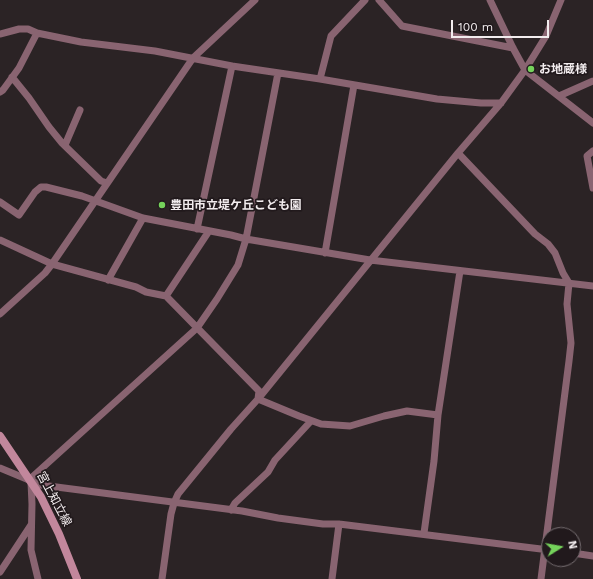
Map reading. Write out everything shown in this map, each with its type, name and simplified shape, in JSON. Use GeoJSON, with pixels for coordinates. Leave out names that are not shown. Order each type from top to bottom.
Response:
{"type":"FeatureCollection","features":[{"type":"Feature","properties":{"kind":"main road","name":"宮上知立線"},"geometry":{"type":"LineString","coordinates":[[0,436],[41,497],[59,534],[77,579]]}},
{"type":"Feature","properties":{"kind":"street"},"geometry":{"type":"LineString","coordinates":[[0,314],[45,273],[52,264],[193,58],[255,0]]}},
{"type":"Feature","properties":{"kind":"street"},"geometry":{"type":"LineString","coordinates":[[320,78],[330,36],[365,0]]}},
{"type":"Feature","properties":{"kind":"street"},"geometry":{"type":"LineString","coordinates":[[378,0],[402,26],[513,48]]}},
{"type":"Feature","properties":{"kind":"street"},"geometry":{"type":"LineString","coordinates":[[490,0],[525,70],[593,123]]}},
{"type":"Feature","properties":{"kind":"street"},"geometry":{"type":"LineString","coordinates":[[162,579],[171,514],[178,494],[231,429],[258,399],[458,153],[501,104],[525,70],[546,36],[561,0]]}},
{"type":"Feature","properties":{"kind":"street"},"geometry":{"type":"LineString","coordinates":[[0,34],[19,29],[28,29],[37,33],[82,42],[155,51],[232,66],[320,78],[437,99],[501,104]]}},
{"type":"Feature","properties":{"kind":"street"},"geometry":{"type":"LineString","coordinates":[[0,92],[19,68],[37,33]]}},
{"type":"Feature","properties":{"kind":"street"},"geometry":{"type":"LineString","coordinates":[[197,229],[232,66]]}},
{"type":"Feature","properties":{"kind":"street"},"geometry":{"type":"LineString","coordinates":[[38,579],[31,550],[31,480],[197,328],[205,319],[238,265],[246,240],[278,73]]}},
{"type":"Feature","properties":{"kind":"street"},"geometry":{"type":"LineString","coordinates":[[12,78],[29,98],[49,127],[65,145],[107,184]]}},
{"type":"Feature","properties":{"kind":"street"},"geometry":{"type":"LineString","coordinates":[[558,96],[593,81]]}},
{"type":"Feature","properties":{"kind":"street"},"geometry":{"type":"LineString","coordinates":[[326,253],[354,84]]}},
{"type":"Feature","properties":{"kind":"street"},"geometry":{"type":"LineString","coordinates":[[65,145],[80,110]]}},
{"type":"Feature","properties":{"kind":"street"},"geometry":{"type":"LineString","coordinates":[[593,151],[587,156],[593,188]]}},
{"type":"Feature","properties":{"kind":"street"},"geometry":{"type":"LineString","coordinates":[[458,153],[535,234],[548,244],[555,253],[563,273],[569,283],[567,304],[571,343],[550,527]]}},
{"type":"Feature","properties":{"kind":"street"},"geometry":{"type":"LineString","coordinates":[[0,202],[19,215],[35,192],[41,187],[46,187],[82,196],[143,218],[231,235],[246,240],[370,260],[593,286]]}},
{"type":"Feature","properties":{"kind":"street"},"geometry":{"type":"LineString","coordinates":[[108,280],[143,218]]}},
{"type":"Feature","properties":{"kind":"street"},"geometry":{"type":"LineString","coordinates":[[166,296],[209,231]]}},
{"type":"Feature","properties":{"kind":"street"},"geometry":{"type":"LineString","coordinates":[[0,240],[52,264],[136,287],[146,292],[166,296],[259,391],[258,399]]}},
{"type":"Feature","properties":{"kind":"street"},"geometry":{"type":"LineString","coordinates":[[424,533],[434,461],[438,415],[460,271]]}},
{"type":"Feature","properties":{"kind":"street"},"geometry":{"type":"LineString","coordinates":[[258,399],[321,424],[350,426],[407,411],[438,415]]}},
{"type":"Feature","properties":{"kind":"street"},"geometry":{"type":"LineString","coordinates":[[231,510],[235,503],[268,472],[275,460],[311,421]]}},
{"type":"Feature","properties":{"kind":"street"},"geometry":{"type":"LineString","coordinates":[[0,468],[41,485],[231,510],[323,524],[339,524],[424,533],[541,548]]}},
{"type":"Feature","properties":{"kind":"street"},"geometry":{"type":"LineString","coordinates":[[0,572],[32,524]]}},
{"type":"Feature","properties":{"kind":"street"},"geometry":{"type":"LineString","coordinates":[[332,579],[339,524]]}},
{"type":"Feature","properties":{"kind":"street"},"geometry":{"type":"LineString","coordinates":[[581,554],[593,556]]}},
{"type":"Feature","properties":{"kind":"street"},"geometry":{"type":"LineString","coordinates":[[541,579],[543,567]]}},
{"type":"Feature","properties":{"kind":"place","name":"お地蔵様"},"geometry":{"type":"Point","coordinates":[531,69]}},
{"type":"Feature","properties":{"kind":"place","name":"豊田市立堤ケ丘こども園"},"geometry":{"type":"Point","coordinates":[162,205]}}]}
